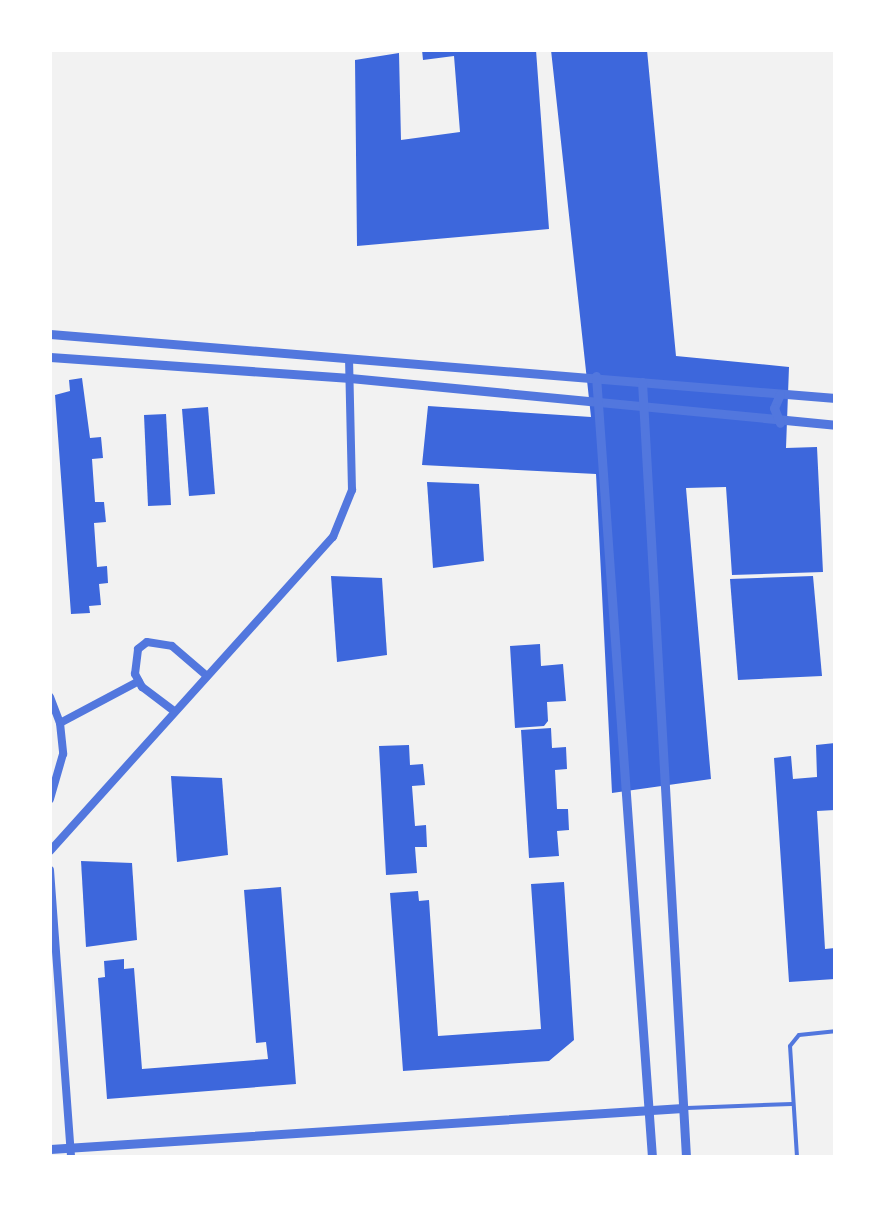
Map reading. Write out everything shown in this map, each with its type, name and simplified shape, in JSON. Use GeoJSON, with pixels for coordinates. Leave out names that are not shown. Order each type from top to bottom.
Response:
{"type":"FeatureCollection","features":[{"type":"Feature","properties":{"kind":"street"},"geometry":{"type":"LineString","coordinates":[[50,334],[835,398]]}},
{"type":"Feature","properties":{"kind":"street"},"geometry":{"type":"LineString","coordinates":[[50,357],[350,378],[835,425]]}},
{"type":"Feature","properties":{"kind":"street"},"geometry":{"type":"LineString","coordinates":[[50,851],[332,536],[352,490],[349,360]]}},
{"type":"Feature","properties":{"kind":"street"},"geometry":{"type":"LineString","coordinates":[[596,376],[652,1157]]}},
{"type":"Feature","properties":{"kind":"street"},"geometry":{"type":"LineString","coordinates":[[642,382],[686,1157]]}},
{"type":"Feature","properties":{"kind":"street"},"geometry":{"type":"LineString","coordinates":[[780,394],[774,408],[780,422]]}},
{"type":"Feature","properties":{"kind":"street"},"geometry":{"type":"LineString","coordinates":[[174,711],[138,681],[134,662],[138,649],[147,642],[172,646],[207,676]]}},
{"type":"Feature","properties":{"kind":"street"},"geometry":{"type":"LineString","coordinates":[[60,723],[138,681]]}},
{"type":"Feature","properties":{"kind":"street"},"geometry":{"type":"LineString","coordinates":[[50,697],[60,723],[63,754],[50,799]]}},
{"type":"Feature","properties":{"kind":"street"},"geometry":{"type":"LineString","coordinates":[[50,870],[71,1152]]}},
{"type":"Feature","properties":{"kind":"street"},"geometry":{"type":"LineString","coordinates":[[50,1150],[71,1152],[683,1108]]}},
{"type":"Feature","properties":{"kind":"lane"},"geometry":{"type":"LineString","coordinates":[[797,1157],[790,1046],[799,1035],[835,1031]]}},
{"type":"Feature","properties":{"kind":"lane"},"geometry":{"type":"LineString","coordinates":[[683,1108],[792,1104]]}},
{"type":"Feature","properties":{"kind":"building"},"geometry":{"type":"Polygon","coordinates":[[[422,50],[536,50],[549,229],[357,246],[355,60],[399,53],[401,140],[460,132],[454,56],[423,60],[422,50]]]}},
{"type":"Feature","properties":{"kind":"building"},"geometry":{"type":"Polygon","coordinates":[[[551,50],[647,50],[676,356],[789,367],[786,448],[817,447],[823,572],[732,575],[726,487],[686,488],[711,779],[612,793],[596,474],[422,465],[428,406],[591,417],[551,50]]]}},
{"type":"Feature","properties":{"kind":"building"},"geometry":{"type":"Polygon","coordinates":[[[82,378],[90,438],[101,437],[103,458],[92,459],[95,502],[104,502],[106,522],[94,523],[97,567],[107,566],[108,583],[99,584],[101,605],[89,606],[90,613],[71,614],[55,395],[70,391],[69,380],[82,378]]]}},
{"type":"Feature","properties":{"kind":"building"},"geometry":{"type":"Polygon","coordinates":[[[208,407],[215,494],[189,496],[182,409],[208,407]]]}},
{"type":"Feature","properties":{"kind":"building"},"geometry":{"type":"Polygon","coordinates":[[[166,414],[171,505],[148,506],[144,415],[166,414]]]}},
{"type":"Feature","properties":{"kind":"building"},"geometry":{"type":"Polygon","coordinates":[[[427,482],[479,484],[484,561],[433,568],[427,482]]]}},
{"type":"Feature","properties":{"kind":"building"},"geometry":{"type":"Polygon","coordinates":[[[331,576],[382,578],[387,655],[337,662],[331,576]]]}},
{"type":"Feature","properties":{"kind":"building"},"geometry":{"type":"Polygon","coordinates":[[[813,576],[822,676],[738,680],[730,579],[813,576]]]}},
{"type":"Feature","properties":{"kind":"building"},"geometry":{"type":"Polygon","coordinates":[[[540,644],[541,666],[563,664],[566,701],[547,702],[548,721],[544,726],[515,728],[510,646],[540,644]]]}},
{"type":"Feature","properties":{"kind":"building"},"geometry":{"type":"Polygon","coordinates":[[[551,728],[552,748],[566,747],[567,769],[555,770],[557,809],[568,809],[569,830],[557,831],[559,856],[529,858],[521,730],[551,728]]]}},
{"type":"Feature","properties":{"kind":"building"},"geometry":{"type":"Polygon","coordinates":[[[835,743],[835,810],[817,811],[825,949],[835,948],[835,979],[789,982],[774,758],[791,756],[793,779],[817,777],[816,745],[835,743]]]}},
{"type":"Feature","properties":{"kind":"building"},"geometry":{"type":"Polygon","coordinates":[[[409,745],[410,765],[423,764],[425,785],[412,786],[415,826],[426,825],[427,847],[415,847],[417,873],[386,875],[379,746],[409,745]]]}},
{"type":"Feature","properties":{"kind":"building"},"geometry":{"type":"Polygon","coordinates":[[[171,776],[222,778],[228,855],[177,862],[171,776]]]}},
{"type":"Feature","properties":{"kind":"building"},"geometry":{"type":"Polygon","coordinates":[[[81,861],[132,863],[137,940],[86,947],[81,861]]]}},
{"type":"Feature","properties":{"kind":"building"},"geometry":{"type":"Polygon","coordinates":[[[564,882],[574,1040],[549,1061],[403,1071],[390,893],[418,891],[419,901],[429,900],[438,1036],[541,1029],[531,884],[564,882]]]}},
{"type":"Feature","properties":{"kind":"building"},"geometry":{"type":"Polygon","coordinates":[[[281,887],[296,1084],[107,1099],[98,978],[105,977],[104,961],[124,959],[124,969],[134,968],[142,1069],[268,1059],[266,1042],[256,1043],[244,890],[281,887]]]}}]}
